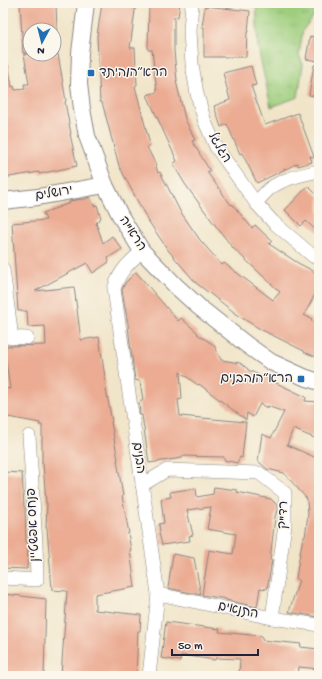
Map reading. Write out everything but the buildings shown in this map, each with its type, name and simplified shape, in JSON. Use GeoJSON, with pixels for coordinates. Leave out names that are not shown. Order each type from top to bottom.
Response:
{"type":"FeatureCollection","features":[{"type":"Feature","properties":{"kind":"street","name":"הרא\"ה"},"geometry":{"type":"LineString","coordinates":[[86,3],[80,53],[79,84],[82,109],[87,136],[104,185],[121,217],[142,251],[199,307],[271,362],[319,382]]}},
{"type":"Feature","properties":{"kind":"street","name":"הגלגל"},"geometry":{"type":"LineString","coordinates":[[192,3],[190,32],[192,64],[197,94],[205,122],[216,147],[256,203],[273,222],[313,256],[319,259]]}},
{"type":"Feature","properties":{"kind":"street"},"geometry":{"type":"LineString","coordinates":[[256,203],[270,189],[280,183],[295,176],[319,170]]}},
{"type":"Feature","properties":{"kind":"street","name":"ירושלים"},"geometry":{"type":"LineString","coordinates":[[3,201],[38,197],[104,185]]}},
{"type":"Feature","properties":{"kind":"street","name":"הבנים"},"geometry":{"type":"LineString","coordinates":[[142,251],[123,270],[114,289],[158,594],[149,676]]}},
{"type":"Feature","properties":{"kind":"street"},"geometry":{"type":"LineString","coordinates":[[3,269],[8,337],[27,338]]}},
{"type":"Feature","properties":{"kind":"street","name":"פנחס אפשטיין"},"geometry":{"type":"LineString","coordinates":[[3,578],[37,580],[36,544],[28,436]]}},
{"type":"Feature","properties":{"kind":"street","name":"רד\"ק"},"geometry":{"type":"LineString","coordinates":[[142,485],[167,470],[258,473],[285,493],[285,525],[272,618]]}},
{"type":"Feature","properties":{"kind":"street","name":"התנאים"},"geometry":{"type":"LineString","coordinates":[[158,594],[272,618],[319,626]]}},
{"type":"Feature","properties":{"kind":"green space"},"geometry":{"type":"Polygon","coordinates":[[[256,3],[319,3],[319,8],[303,30],[299,55],[303,64],[298,97],[271,107],[258,48],[256,3]]]}},
{"type":"Feature","properties":{"kind":"place","name":"הרא״ה/היתד"},"geometry":{"type":"Point","coordinates":[91,73]}},
{"type":"Feature","properties":{"kind":"place","name":"הרא״ה/הבנים"},"geometry":{"type":"Point","coordinates":[301,379]}}]}
